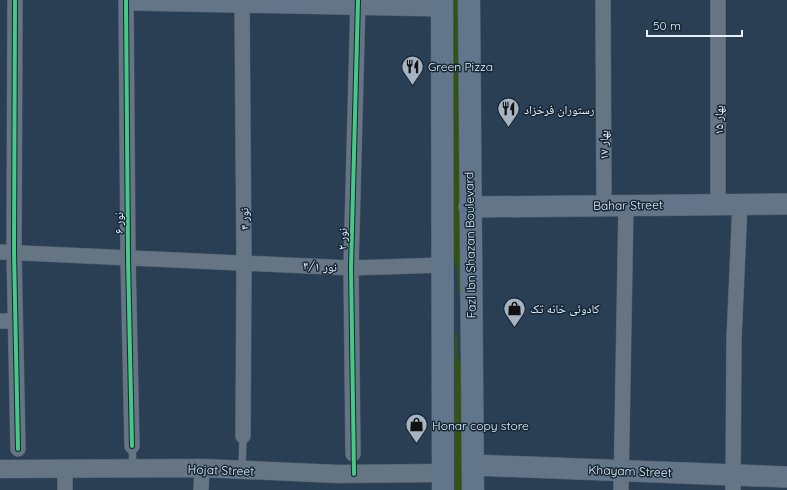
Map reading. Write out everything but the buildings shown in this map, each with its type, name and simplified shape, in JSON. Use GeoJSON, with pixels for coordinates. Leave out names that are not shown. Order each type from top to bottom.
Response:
{"type":"FeatureCollection","features":[{"type":"Feature","properties":{"kind":"main road"},"geometry":{"type":"LineString","coordinates":[[142,0],[442,3],[443,482]]}},
{"type":"Feature","properties":{"kind":"main road","name":"Fazl Ibn Shazan Boulevard"},"geometry":{"type":"LineString","coordinates":[[469,0],[469,207],[473,490]]}},
{"type":"Feature","properties":{"kind":"main road","name":"Bahar Street"},"geometry":{"type":"LineString","coordinates":[[469,207],[787,204]]}},
{"type":"Feature","properties":{"kind":"main road"},"geometry":{"type":"LineString","coordinates":[[443,323],[471,320]]}},
{"type":"Feature","properties":{"kind":"main road","name":"Khayam Street"},"geometry":{"type":"LineString","coordinates":[[473,465],[621,480],[733,483],[787,477]]}},
{"type":"Feature","properties":{"kind":"street"},"geometry":{"type":"LineString","coordinates":[[15,0],[7,252],[15,321],[18,459]]}},
{"type":"Feature","properties":{"kind":"street","name":"نور ۶"},"geometry":{"type":"LineString","coordinates":[[126,0],[128,258],[132,446]]}},
{"type":"Feature","properties":{"kind":"street","name":"بهار ۱۷"},"geometry":{"type":"LineString","coordinates":[[603,0],[604,205]]}},
{"type":"Feature","properties":{"kind":"street","name":"بهار ۱۵"},"geometry":{"type":"LineString","coordinates":[[718,0],[718,204]]}},
{"type":"Feature","properties":{"kind":"street","name":"نور ۴"},"geometry":{"type":"LineString","coordinates":[[243,436],[244,263],[250,2]]}},
{"type":"Feature","properties":{"kind":"street","name":"نور ۲"},"geometry":{"type":"LineString","coordinates":[[353,454],[351,268],[358,3]]}},
{"type":"Feature","properties":{"kind":"street"},"geometry":{"type":"LineString","coordinates":[[733,483],[734,339],[740,204]]}},
{"type":"Feature","properties":{"kind":"street"},"geometry":{"type":"LineString","coordinates":[[621,480],[626,205]]}},
{"type":"Feature","properties":{"kind":"street","name":"نور ۴/۱"},"geometry":{"type":"LineString","coordinates":[[7,252],[351,268],[443,264]]}},
{"type":"Feature","properties":{"kind":"street"},"geometry":{"type":"LineString","coordinates":[[0,321],[15,321]]}},
{"type":"Feature","properties":{"kind":"street","name":"Hojat Street"},"geometry":{"type":"LineString","coordinates":[[0,469],[18,459],[65,468],[202,468],[346,474],[443,482]]}},
{"type":"Feature","properties":{"kind":"street"},"geometry":{"type":"LineString","coordinates":[[65,468],[65,490]]}},
{"type":"Feature","properties":{"kind":"street"},"geometry":{"type":"LineString","coordinates":[[201,490],[202,468]]}},
{"type":"Feature","properties":{"kind":"lane"},"geometry":{"type":"LineString","coordinates":[[242,470],[243,436]]}},
{"type":"Feature","properties":{"kind":"lane"},"geometry":{"type":"LineString","coordinates":[[132,446],[133,468]]}},
{"type":"Feature","properties":{"kind":"green space"},"geometry":{"type":"Polygon","coordinates":[[[453,0],[461,0],[462,295],[458,293],[458,273],[454,258],[453,0]]]}},
{"type":"Feature","properties":{"kind":"green space"},"geometry":{"type":"Polygon","coordinates":[[[457,332],[458,359],[464,368],[463,490],[455,490],[455,334],[457,332]]]}},
{"type":"Feature","properties":{"kind":"cycle path"},"geometry":{"type":"LineString","coordinates":[[15,0],[14,252],[18,449]]}},
{"type":"Feature","properties":{"kind":"cycle path"},"geometry":{"type":"LineString","coordinates":[[126,0],[128,258],[132,446]]}},
{"type":"Feature","properties":{"kind":"cycle path"},"geometry":{"type":"LineString","coordinates":[[354,474],[351,268],[358,0]]}},
{"type":"Feature","properties":{"kind":"place","name":"Green Pizza"},"geometry":{"type":"Point","coordinates":[413,86]}},
{"type":"Feature","properties":{"kind":"place","name":"رستوران فرخزاد"},"geometry":{"type":"Point","coordinates":[508,128]}},
{"type":"Feature","properties":{"kind":"place","name":"کادوئی خانه تک"},"geometry":{"type":"Point","coordinates":[514,328]}},
{"type":"Feature","properties":{"kind":"place","name":"Honar copy store"},"geometry":{"type":"Point","coordinates":[417,444]}}]}
